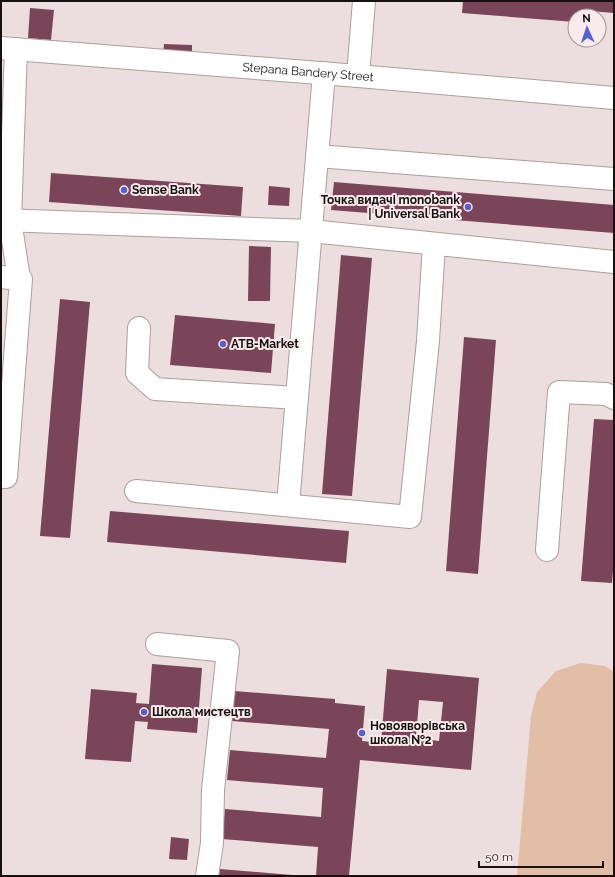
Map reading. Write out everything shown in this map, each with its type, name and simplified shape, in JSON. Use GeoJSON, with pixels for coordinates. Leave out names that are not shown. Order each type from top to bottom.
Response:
{"type":"FeatureCollection","features":[{"type":"Feature","properties":{"kind":"street"},"geometry":{"type":"LineString","coordinates":[[358,76],[364,1]]}},
{"type":"Feature","properties":{"kind":"street"},"geometry":{"type":"LineString","coordinates":[[1,477],[6,477],[21,279],[10,278],[6,220],[9,48]]}},
{"type":"Feature","properties":{"kind":"street","name":"Stepana Bandery Street"},"geometry":{"type":"LineString","coordinates":[[9,48],[614,98]]}},
{"type":"Feature","properties":{"kind":"street"},"geometry":{"type":"LineString","coordinates":[[288,505],[324,73]]}},
{"type":"Feature","properties":{"kind":"street"},"geometry":{"type":"LineString","coordinates":[[317,156],[614,179]]}},
{"type":"Feature","properties":{"kind":"street"},"geometry":{"type":"LineString","coordinates":[[6,220],[311,231],[614,262]]}},
{"type":"Feature","properties":{"kind":"street"},"geometry":{"type":"LineString","coordinates":[[136,491],[410,517],[428,341],[434,244]]}},
{"type":"Feature","properties":{"kind":"street"},"geometry":{"type":"LineString","coordinates":[[139,328],[137,373],[155,389],[297,398]]}},
{"type":"Feature","properties":{"kind":"street"},"geometry":{"type":"LineString","coordinates":[[547,550],[559,392],[606,394],[614,398]]}},
{"type":"Feature","properties":{"kind":"street"},"geometry":{"type":"LineString","coordinates":[[157,644],[228,651],[213,790],[212,843],[207,876]]}},
{"type":"Feature","properties":{"kind":"shaded area"},"geometry":{"type":"Polygon","coordinates":[[[581,663],[605,666],[614,672],[614,876],[517,876],[531,716],[537,692],[556,671],[581,663]]]}},
{"type":"Feature","properties":{"kind":"building"},"geometry":{"type":"Polygon","coordinates":[[[463,1],[614,1],[614,13],[607,12],[607,8],[567,8],[567,21],[462,13],[463,1]]]}},
{"type":"Feature","properties":{"kind":"building"},"geometry":{"type":"Polygon","coordinates":[[[30,8],[54,10],[51,40],[28,38],[30,8]]]}},
{"type":"Feature","properties":{"kind":"building"},"geometry":{"type":"Polygon","coordinates":[[[164,44],[192,45],[192,59],[163,58],[164,44]]]}},
{"type":"Feature","properties":{"kind":"building"},"geometry":{"type":"Polygon","coordinates":[[[51,173],[243,187],[241,216],[49,202],[51,173]]]}},
{"type":"Feature","properties":{"kind":"building"},"geometry":{"type":"Polygon","coordinates":[[[334,182],[614,205],[614,233],[331,210],[334,182]]]}},
{"type":"Feature","properties":{"kind":"building"},"geometry":{"type":"Polygon","coordinates":[[[269,186],[290,188],[289,206],[268,205],[269,186]]]}},
{"type":"Feature","properties":{"kind":"building"},"geometry":{"type":"Polygon","coordinates":[[[249,246],[271,247],[270,301],[248,301],[249,246]]]}},
{"type":"Feature","properties":{"kind":"building"},"geometry":{"type":"Polygon","coordinates":[[[341,255],[372,258],[352,496],[322,494],[341,255]]]}},
{"type":"Feature","properties":{"kind":"building"},"geometry":{"type":"Polygon","coordinates":[[[60,299],[90,302],[70,538],[40,536],[60,299]]]}},
{"type":"Feature","properties":{"kind":"building","name":"ATB-Market"},"geometry":{"type":"Polygon","coordinates":[[[175,315],[275,324],[271,373],[170,365],[175,315]]]}},
{"type":"Feature","properties":{"kind":"building"},"geometry":{"type":"Polygon","coordinates":[[[464,337],[496,340],[478,574],[446,571],[464,337]]]}},
{"type":"Feature","properties":{"kind":"building"},"geometry":{"type":"Polygon","coordinates":[[[594,419],[614,420],[614,560],[612,583],[581,581],[594,419]]]}},
{"type":"Feature","properties":{"kind":"building"},"geometry":{"type":"Polygon","coordinates":[[[110,511],[349,531],[346,563],[107,542],[110,511]]]}},
{"type":"Feature","properties":{"kind":"building","name":"Школа мистецтв"},"geometry":{"type":"Polygon","coordinates":[[[152,664],[202,668],[197,733],[147,729],[148,722],[135,721],[131,762],[85,759],[91,689],[137,693],[136,703],[149,704],[152,664]]]}},
{"type":"Feature","properties":{"kind":"building"},"geometry":{"type":"Polygon","coordinates":[[[387,669],[479,678],[471,770],[360,760],[349,876],[316,876],[318,847],[222,839],[225,809],[321,817],[323,788],[227,780],[230,750],[326,758],[329,729],[232,721],[234,691],[335,699],[335,703],[365,706],[362,741],[381,743],[387,669]],[[419,700],[416,738],[439,741],[443,702],[419,700]]]}},
{"type":"Feature","properties":{"kind":"building"},"geometry":{"type":"Polygon","coordinates":[[[171,837],[189,839],[187,860],[169,859],[171,837]]]}},
{"type":"Feature","properties":{"kind":"building"},"geometry":{"type":"Polygon","coordinates":[[[220,869],[292,875],[292,876],[219,876],[220,869]]]}},
{"type":"Feature","properties":{"kind":"place","name":"Sense Bank"},"geometry":{"type":"Point","coordinates":[124,190]}},
{"type":"Feature","properties":{"kind":"place","name":"Точка видачі monobank | Universal Bank"},"geometry":{"type":"Point","coordinates":[468,207]}},
{"type":"Feature","properties":{"kind":"place","name":"ATB-Market"},"geometry":{"type":"Point","coordinates":[223,344]}},
{"type":"Feature","properties":{"kind":"place","name":"Школа мистецтв"},"geometry":{"type":"Point","coordinates":[144,712]}},
{"type":"Feature","properties":{"kind":"place","name":"Новояворівська школа №2"},"geometry":{"type":"Point","coordinates":[362,733]}}]}
